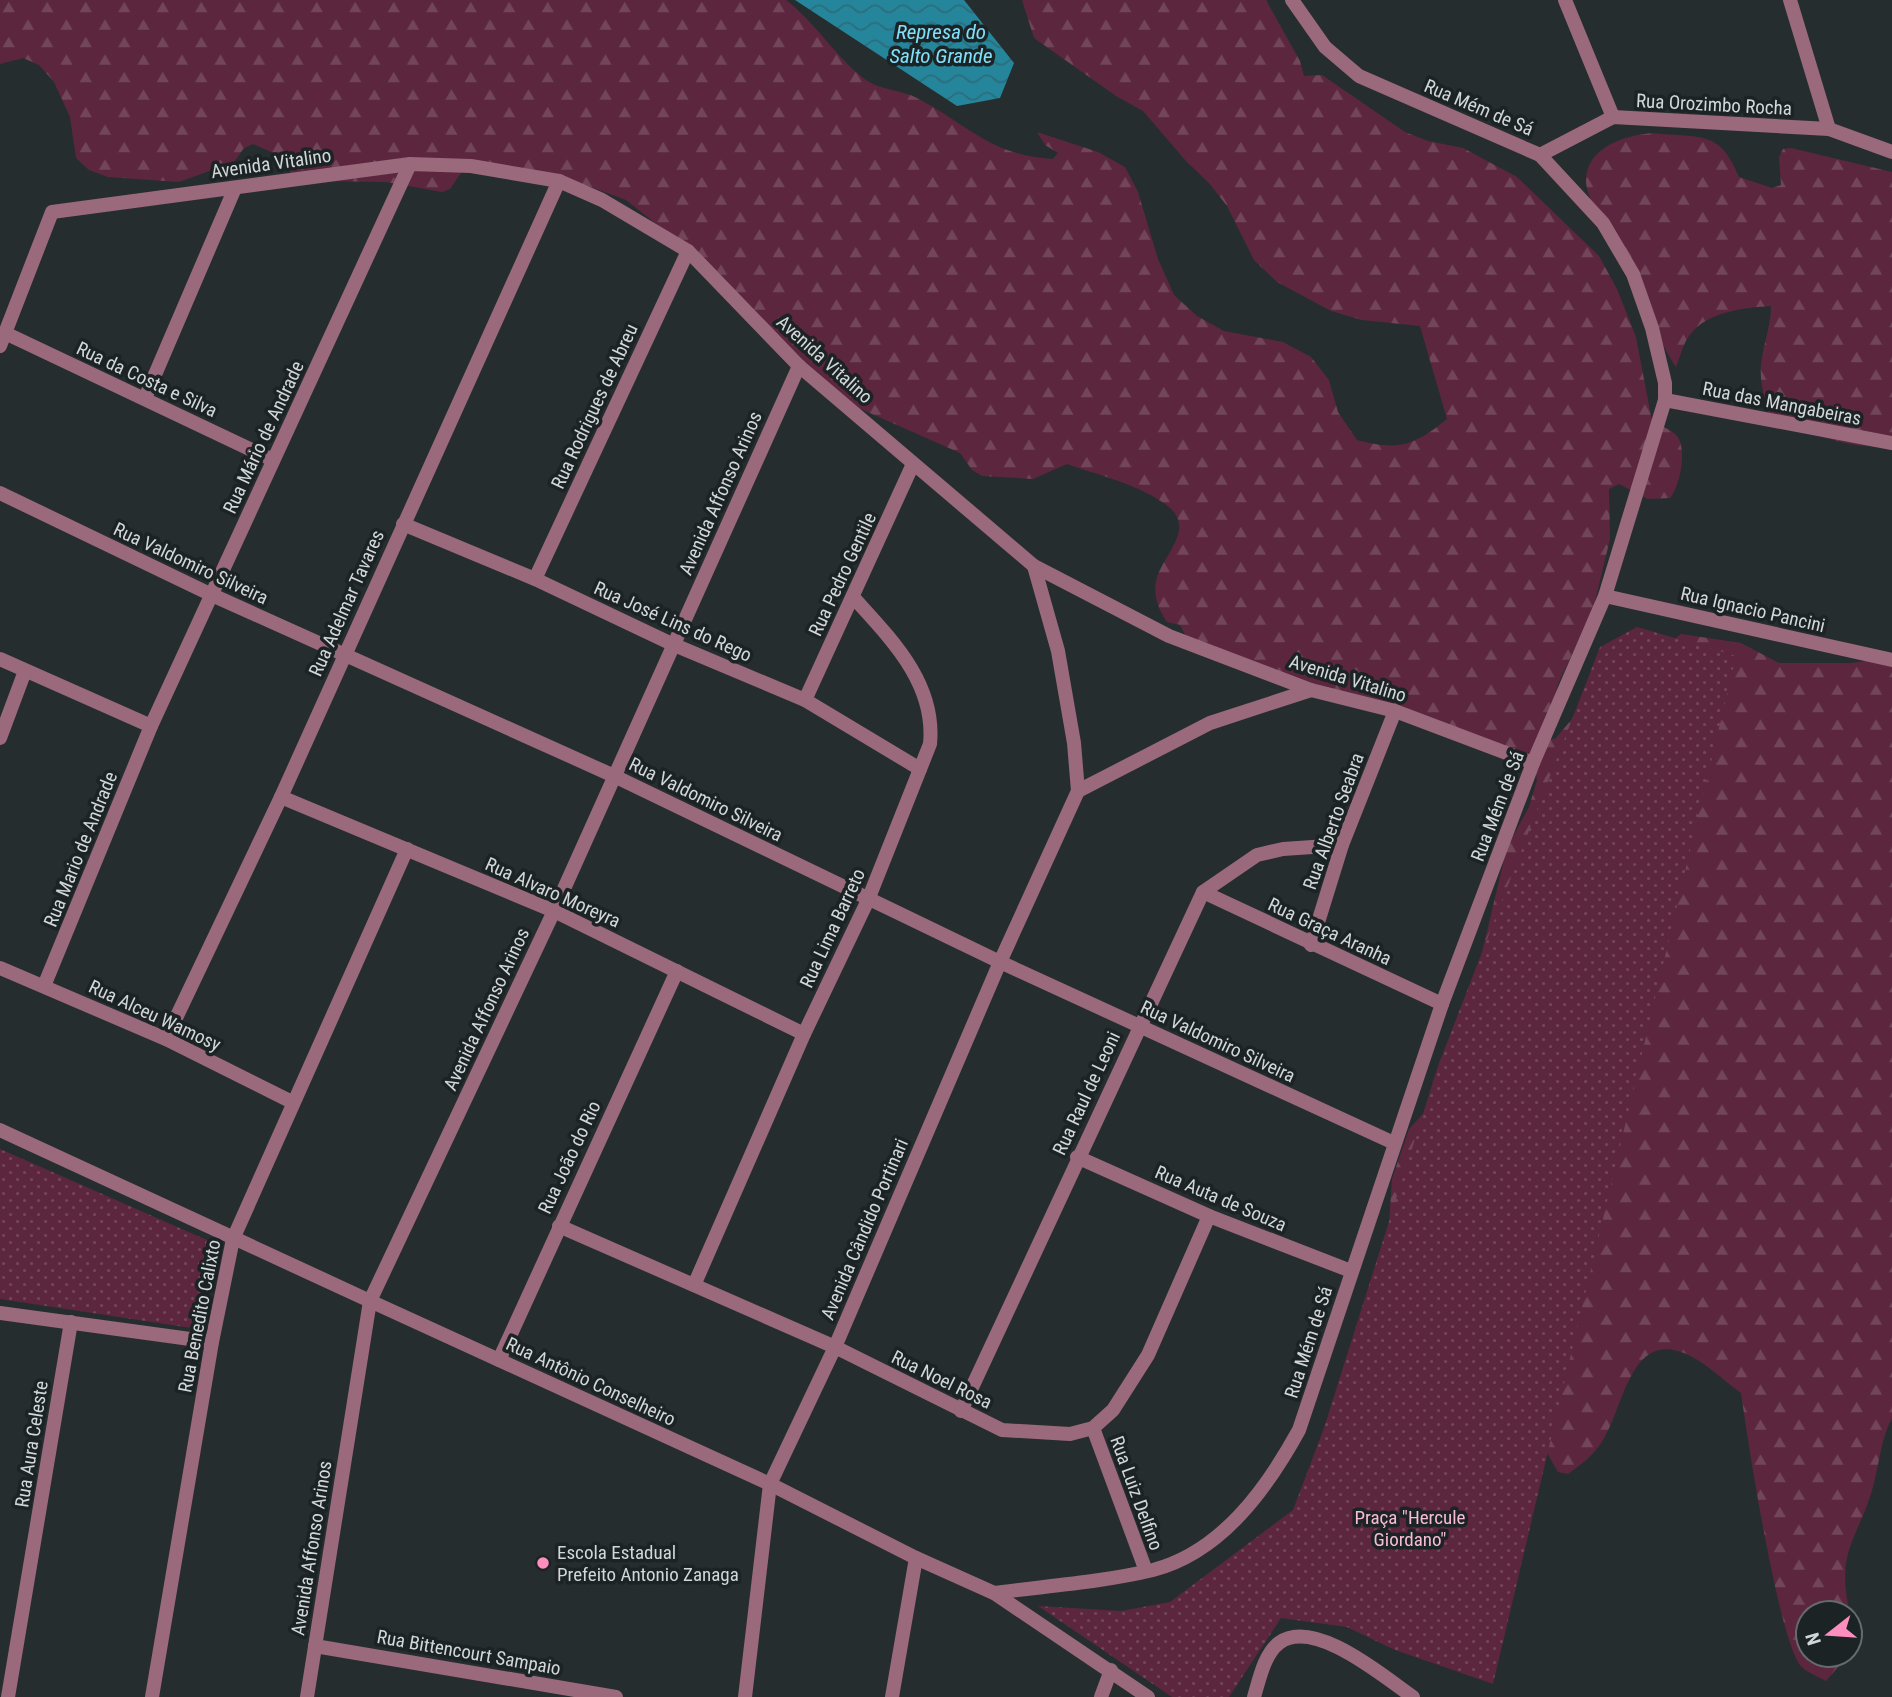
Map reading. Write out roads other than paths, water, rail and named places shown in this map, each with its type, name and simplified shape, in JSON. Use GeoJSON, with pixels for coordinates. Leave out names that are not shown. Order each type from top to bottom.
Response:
{"type":"FeatureCollection","features":[{"type":"Feature","properties":{"kind":"street","name":"Rua Mém de Sá"},"geometry":{"type":"LineString","coordinates":[[995,1593],[1146,1571],[1195,1551],[1241,1516],[1274,1474],[1299,1430],[1442,1004],[1533,763],[1605,596],[1665,400],[1665,383],[1652,328],[1633,274],[1602,223],[1540,155],[1359,76],[1325,47],[1292,0]]}},
{"type":"Feature","properties":{"kind":"street"},"geometry":{"type":"LineString","coordinates":[[1565,0],[1613,117]]}},
{"type":"Feature","properties":{"kind":"street"},"geometry":{"type":"LineString","coordinates":[[1790,0],[1829,129]]}},
{"type":"Feature","properties":{"kind":"street","name":"Rua Orozimbo Rocha"},"geometry":{"type":"LineString","coordinates":[[1540,155],[1613,117],[1829,129],[1892,152]]}},
{"type":"Feature","properties":{"kind":"street","name":"Avenida Vitalino"},"geometry":{"type":"LineString","coordinates":[[3,339],[52,212],[410,164],[471,166],[559,181],[601,200],[688,251],[799,366],[1034,566],[1169,636],[1311,690],[1395,711],[1533,763]]}},
{"type":"Feature","properties":{"kind":"street","name":"Rua Mário de Andrade"},"geometry":{"type":"LineString","coordinates":[[151,726],[410,164]]}},
{"type":"Feature","properties":{"kind":"street","name":"Rua Adelmar Tavares"},"geometry":{"type":"LineString","coordinates":[[166,1039],[281,797],[559,181]]}},
{"type":"Feature","properties":{"kind":"street"},"geometry":{"type":"LineString","coordinates":[[145,398],[235,188]]}},
{"type":"Feature","properties":{"kind":"street","name":"Rua Rodrigues de Abreu"},"geometry":{"type":"LineString","coordinates":[[535,579],[688,251]]}},
{"type":"Feature","properties":{"kind":"street","name":"Rua da Costa e Silva"},"geometry":{"type":"LineString","coordinates":[[3,339],[145,398],[273,460]]}},
{"type":"Feature","properties":{"kind":"street","name":"Avenida Affonso Arinos"},"geometry":{"type":"LineString","coordinates":[[307,1697],[370,1301],[554,911],[612,775],[799,366]]}},
{"type":"Feature","properties":{"kind":"street","name":"Rua das Mangabeiras"},"geometry":{"type":"LineString","coordinates":[[1665,400],[1892,443]]}},
{"type":"Feature","properties":{"kind":"street","name":"Rua Pedro Gentile"},"geometry":{"type":"LineString","coordinates":[[805,700],[913,464]]}},
{"type":"Feature","properties":{"kind":"street","name":"Rua Valdomiro Silveira"},"geometry":{"type":"LineString","coordinates":[[0,492],[212,595],[612,775],[868,900],[1394,1143]]}},
{"type":"Feature","properties":{"kind":"street","name":"Rua José Lins do Rego"},"geometry":{"type":"LineString","coordinates":[[403,524],[535,579],[672,644],[805,700],[920,769]]}},
{"type":"Feature","properties":{"kind":"street","name":"Avenida Cândido Portinari"},"geometry":{"type":"LineString","coordinates":[[745,1697],[770,1484],[835,1347],[1000,962],[1078,791],[1074,743],[1058,651],[1034,566]]}},
{"type":"Feature","properties":{"kind":"street","name":"Rua Ignacio Pancini"},"geometry":{"type":"LineString","coordinates":[[1605,596],[1892,660]]}},
{"type":"Feature","properties":{"kind":"street","name":"Rua Lima Barreto"},"geometry":{"type":"LineString","coordinates":[[695,1283],[804,1034],[868,900],[930,744],[932,719],[925,695],[896,645],[853,597]]}},
{"type":"Feature","properties":{"kind":"street"},"geometry":{"type":"LineString","coordinates":[[0,659],[151,726]]}},
{"type":"Feature","properties":{"kind":"street"},"geometry":{"type":"LineString","coordinates":[[0,738],[24,671]]}},
{"type":"Feature","properties":{"kind":"street"},"geometry":{"type":"LineString","coordinates":[[1078,791],[1210,723],[1311,690]]}},
{"type":"Feature","properties":{"kind":"street","name":"Rua Alberto Seabra"},"geometry":{"type":"LineString","coordinates":[[1311,945],[1342,845],[1395,711]]}},
{"type":"Feature","properties":{"kind":"street","name":"Rua Mario de Andrade"},"geometry":{"type":"LineString","coordinates":[[44,986],[151,726]]}},
{"type":"Feature","properties":{"kind":"street","name":"Rua Alvaro Moreyra"},"geometry":{"type":"LineString","coordinates":[[281,797],[554,911],[804,1034]]}},
{"type":"Feature","properties":{"kind":"street","name":"Rua Raul de Leoni"},"geometry":{"type":"LineString","coordinates":[[961,1410],[1138,1025],[1203,892],[1257,855],[1283,849],[1342,845]]}},
{"type":"Feature","properties":{"kind":"street","name":"Rua Benedito Calixto"},"geometry":{"type":"LineString","coordinates":[[152,1697],[212,1342],[233,1239],[407,849]]}},
{"type":"Feature","properties":{"kind":"street","name":"Rua Graça Aranha"},"geometry":{"type":"LineString","coordinates":[[1203,892],[1311,945],[1442,1004]]}},
{"type":"Feature","properties":{"kind":"street","name":"Rua Alceu Wamosy"},"geometry":{"type":"LineString","coordinates":[[0,968],[166,1039],[292,1102]]}},
{"type":"Feature","properties":{"kind":"street","name":"Rua João do Rio"},"geometry":{"type":"LineString","coordinates":[[499,1360],[558,1226],[677,971]]}},
{"type":"Feature","properties":{"kind":"street","name":"Rua Antônio Conselheiro"},"geometry":{"type":"LineString","coordinates":[[0,1130],[770,1484],[916,1558],[995,1593],[1148,1697]]}},
{"type":"Feature","properties":{"kind":"street","name":"Rua Auta de Souza"},"geometry":{"type":"LineString","coordinates":[[1077,1157],[1209,1216],[1352,1271]]}},
{"type":"Feature","properties":{"kind":"street"},"geometry":{"type":"LineString","coordinates":[[1093,1428],[1113,1410],[1149,1355],[1209,1216]]}},
{"type":"Feature","properties":{"kind":"street","name":"Rua Noel Rosa"},"geometry":{"type":"LineString","coordinates":[[558,1226],[695,1283],[835,1347],[1002,1430],[1070,1434],[1093,1428]]}},
{"type":"Feature","properties":{"kind":"street"},"geometry":{"type":"LineString","coordinates":[[0,1313],[212,1342]]}},
{"type":"Feature","properties":{"kind":"street","name":"Rua Aura Celeste"},"geometry":{"type":"LineString","coordinates":[[8,1697],[71,1322]]}},
{"type":"Feature","properties":{"kind":"street","name":"Rua Luiz Delfino"},"geometry":{"type":"LineString","coordinates":[[1093,1428],[1146,1571]]}},
{"type":"Feature","properties":{"kind":"street"},"geometry":{"type":"LineString","coordinates":[[892,1697],[916,1558]]}},
{"type":"Feature","properties":{"kind":"street"},"geometry":{"type":"LineString","coordinates":[[1254,1697],[1273,1651],[1279,1643],[1299,1636],[1325,1640],[1413,1697]]}},
{"type":"Feature","properties":{"kind":"street","name":"Rua Bittencourt Sampaio"},"geometry":{"type":"LineString","coordinates":[[315,1646],[616,1697]]}},
{"type":"Feature","properties":{"kind":"street"},"geometry":{"type":"LineString","coordinates":[[1101,1697],[1111,1670]]}},
{"type":"Feature","properties":{"kind":"water","name":"Represa do Salto Grande"},"geometry":{"type":"Polygon","coordinates":[[[795,0],[964,0],[1014,63],[1000,98],[957,106],[795,0]]]}},
{"type":"Feature","properties":{"kind":"place","name":"Escola Estadual Prefeito Antonio Zanaga"},"geometry":{"type":"Point","coordinates":[543,1563]}},
{"type":"Feature","properties":{"kind":"park label","name":"Praça \"Hercule Giordano\""},"geometry":{"type":"Point","coordinates":[1410,1528]}}]}
